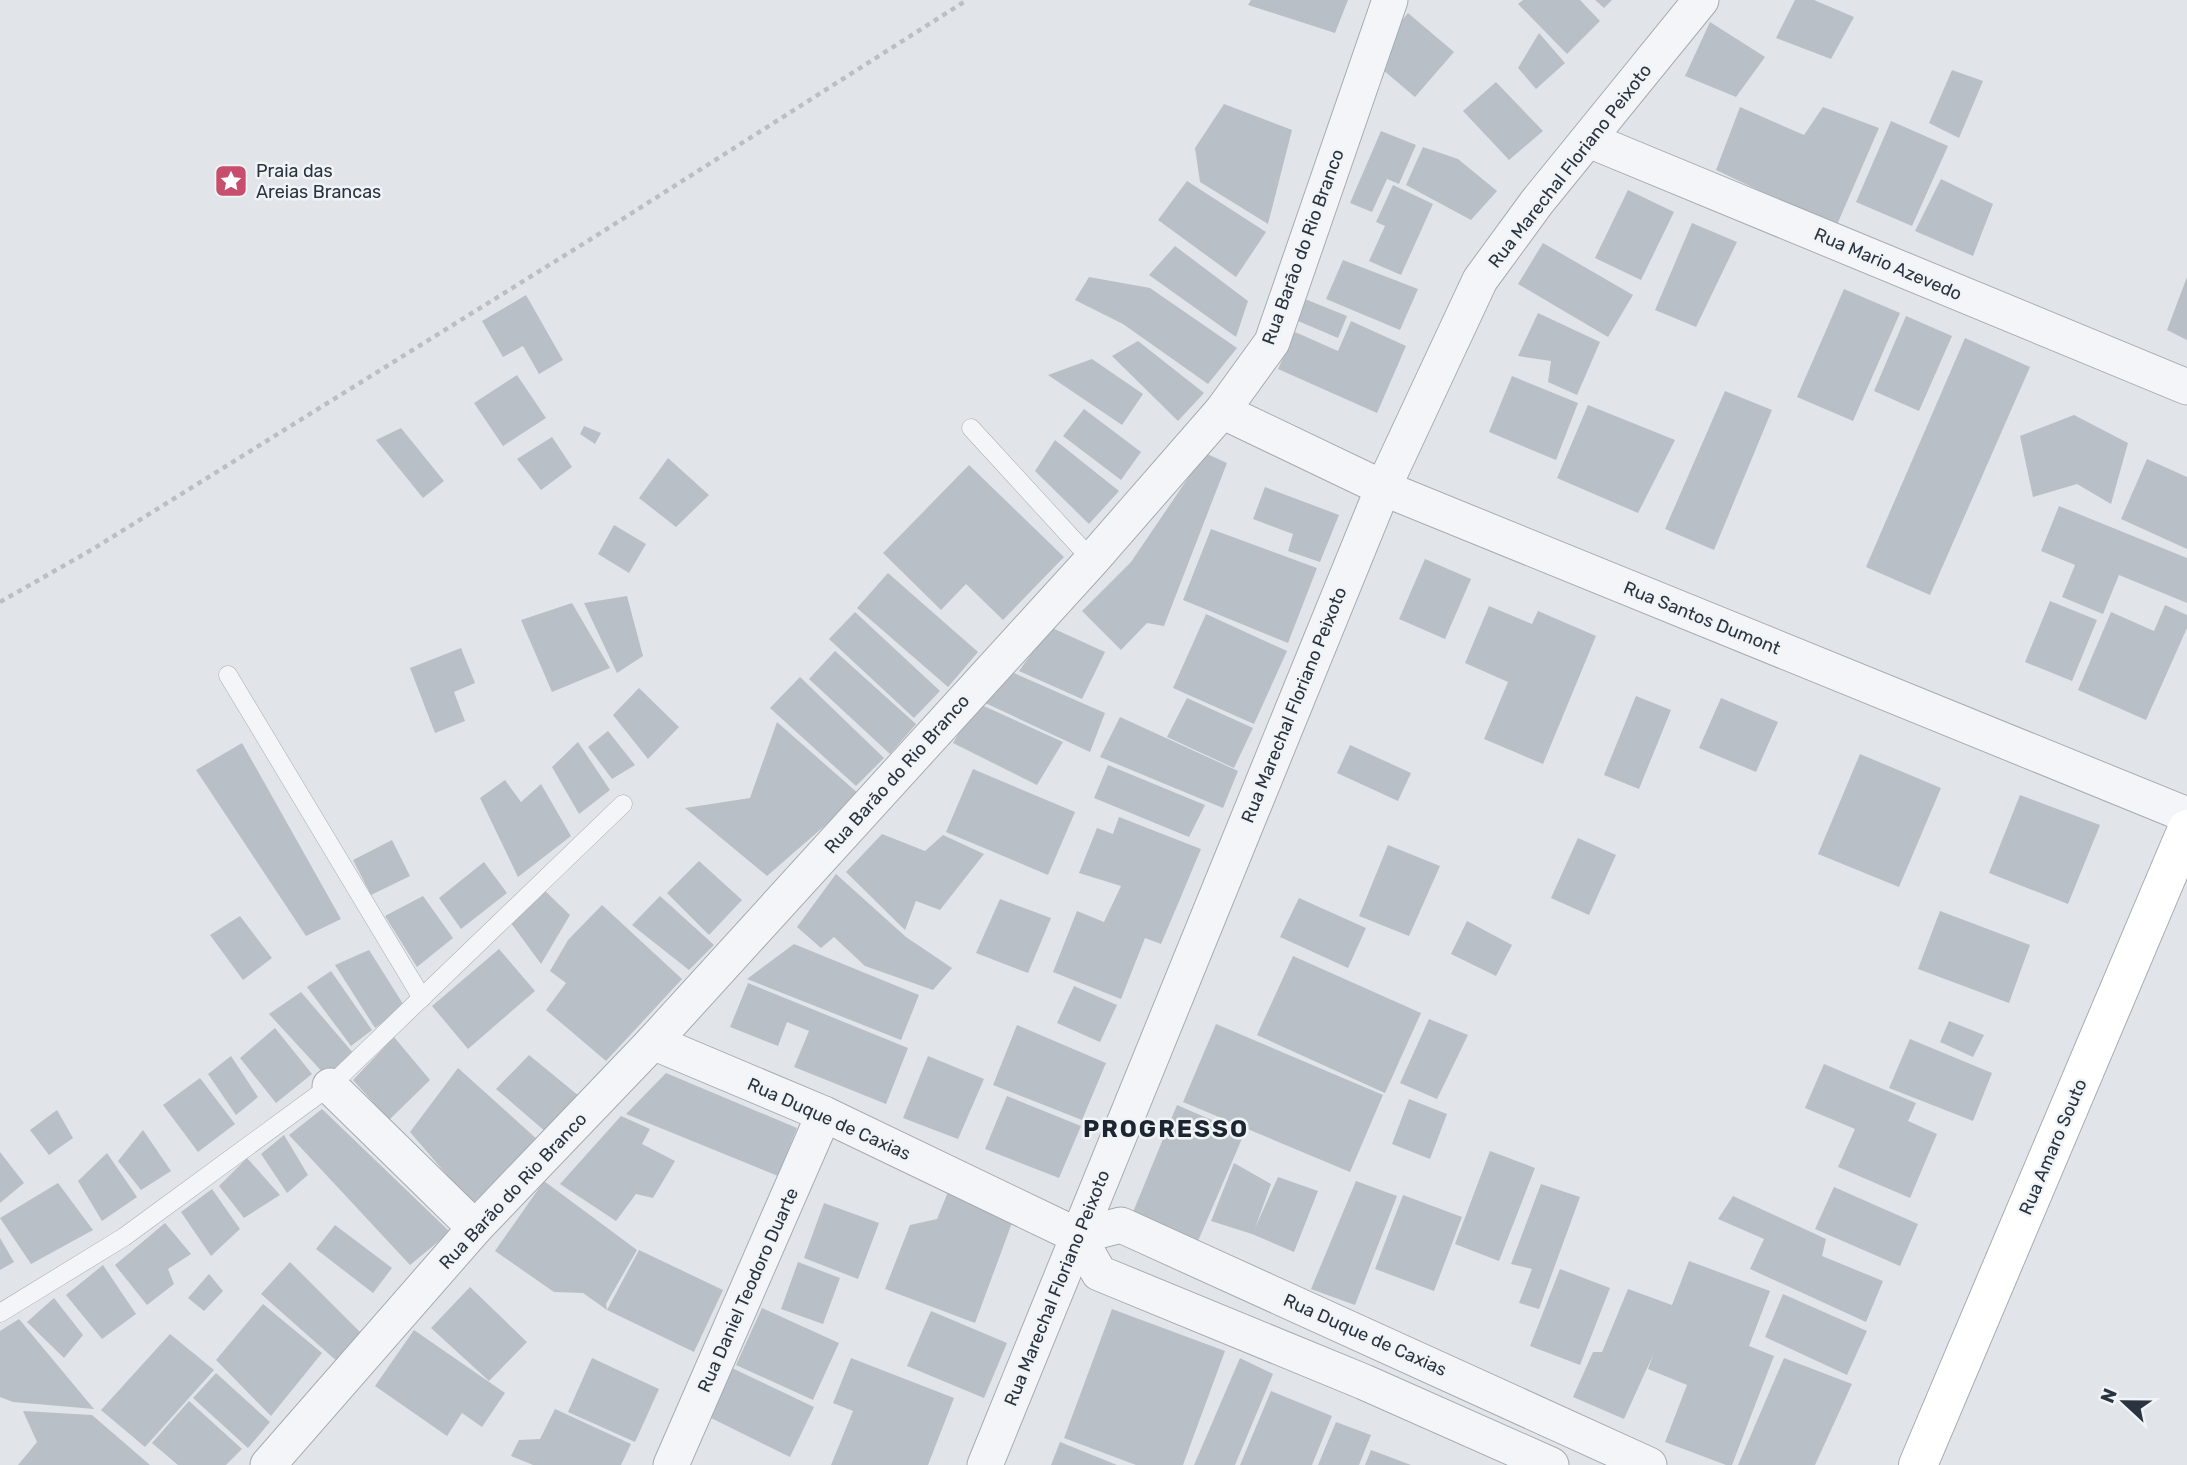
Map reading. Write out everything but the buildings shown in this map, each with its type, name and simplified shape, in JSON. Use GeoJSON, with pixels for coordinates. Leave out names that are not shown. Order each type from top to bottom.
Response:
{"type":"FeatureCollection","features":[{"type":"Feature","properties":{"kind":"street","name":"Rua Barão do Rio Branco"},"geometry":{"type":"LineString","coordinates":[[268,1465],[475,1228],[653,1042],[1092,560],[1222,411],[1272,342],[1391,0]]}},
{"type":"Feature","properties":{"kind":"street","name":"Rua Marechal Floriano Peixoto"},"geometry":{"type":"LineString","coordinates":[[985,1465],[1383,488],[1479,281],[1537,202],[1701,0]]}},
{"type":"Feature","properties":{"kind":"street","name":"Rua Mario Azevedo"},"geometry":{"type":"LineString","coordinates":[[1589,140],[2187,387]]}},
{"type":"Feature","properties":{"kind":"street","name":"Rua Santos Dumont"},"geometry":{"type":"LineString","coordinates":[[1222,411],[1383,488],[2187,815]]}},
{"type":"Feature","properties":{"kind":"street","name":"Rua Amaro Souto"},"geometry":{"type":"LineString","coordinates":[[1918,1465],[2187,829]]}},
{"type":"Feature","properties":{"kind":"street","name":"Rua Duque de Caxias"},"geometry":{"type":"LineString","coordinates":[[653,1042],[824,1114],[1078,1236],[1121,1225],[1380,1341],[1607,1456],[1649,1465]]}},
{"type":"Feature","properties":{"kind":"street"},"geometry":{"type":"LineString","coordinates":[[330,1086],[475,1228]]}},
{"type":"Feature","properties":{"kind":"street","name":"Rua Daniel Teodoro Duarte"},"geometry":{"type":"LineString","coordinates":[[671,1465],[824,1114]]}},
{"type":"Feature","properties":{"kind":"street"},"geometry":{"type":"LineString","coordinates":[[1078,1236],[1099,1273],[1364,1382],[1551,1465]]}},
{"type":"Feature","properties":{"kind":"street"},"geometry":{"type":"LineString","coordinates":[[1364,1382],[1380,1341]]}},
{"type":"Feature","properties":{"kind":"lane"},"geometry":{"type":"LineString","coordinates":[[971,428],[1092,560]]}},
{"type":"Feature","properties":{"kind":"lane"},"geometry":{"type":"LineString","coordinates":[[228,675],[422,998]]}},
{"type":"Feature","properties":{"kind":"lane"},"geometry":{"type":"LineString","coordinates":[[0,1313],[124,1237],[330,1086],[623,804]]}},
{"type":"Feature","properties":{"kind":"path"},"geometry":{"type":"LineString","coordinates":[[0,602],[93,549],[591,239],[967,0]]}},
{"type":"Feature","properties":{"kind":"place","name":"Praia das Areias Brancas"},"geometry":{"type":"Point","coordinates":[231,181]}},
{"type":"Feature","properties":{"kind":"district","name":"PROGRESSO"},"geometry":{"type":"Point","coordinates":[1166,1129]}}]}
